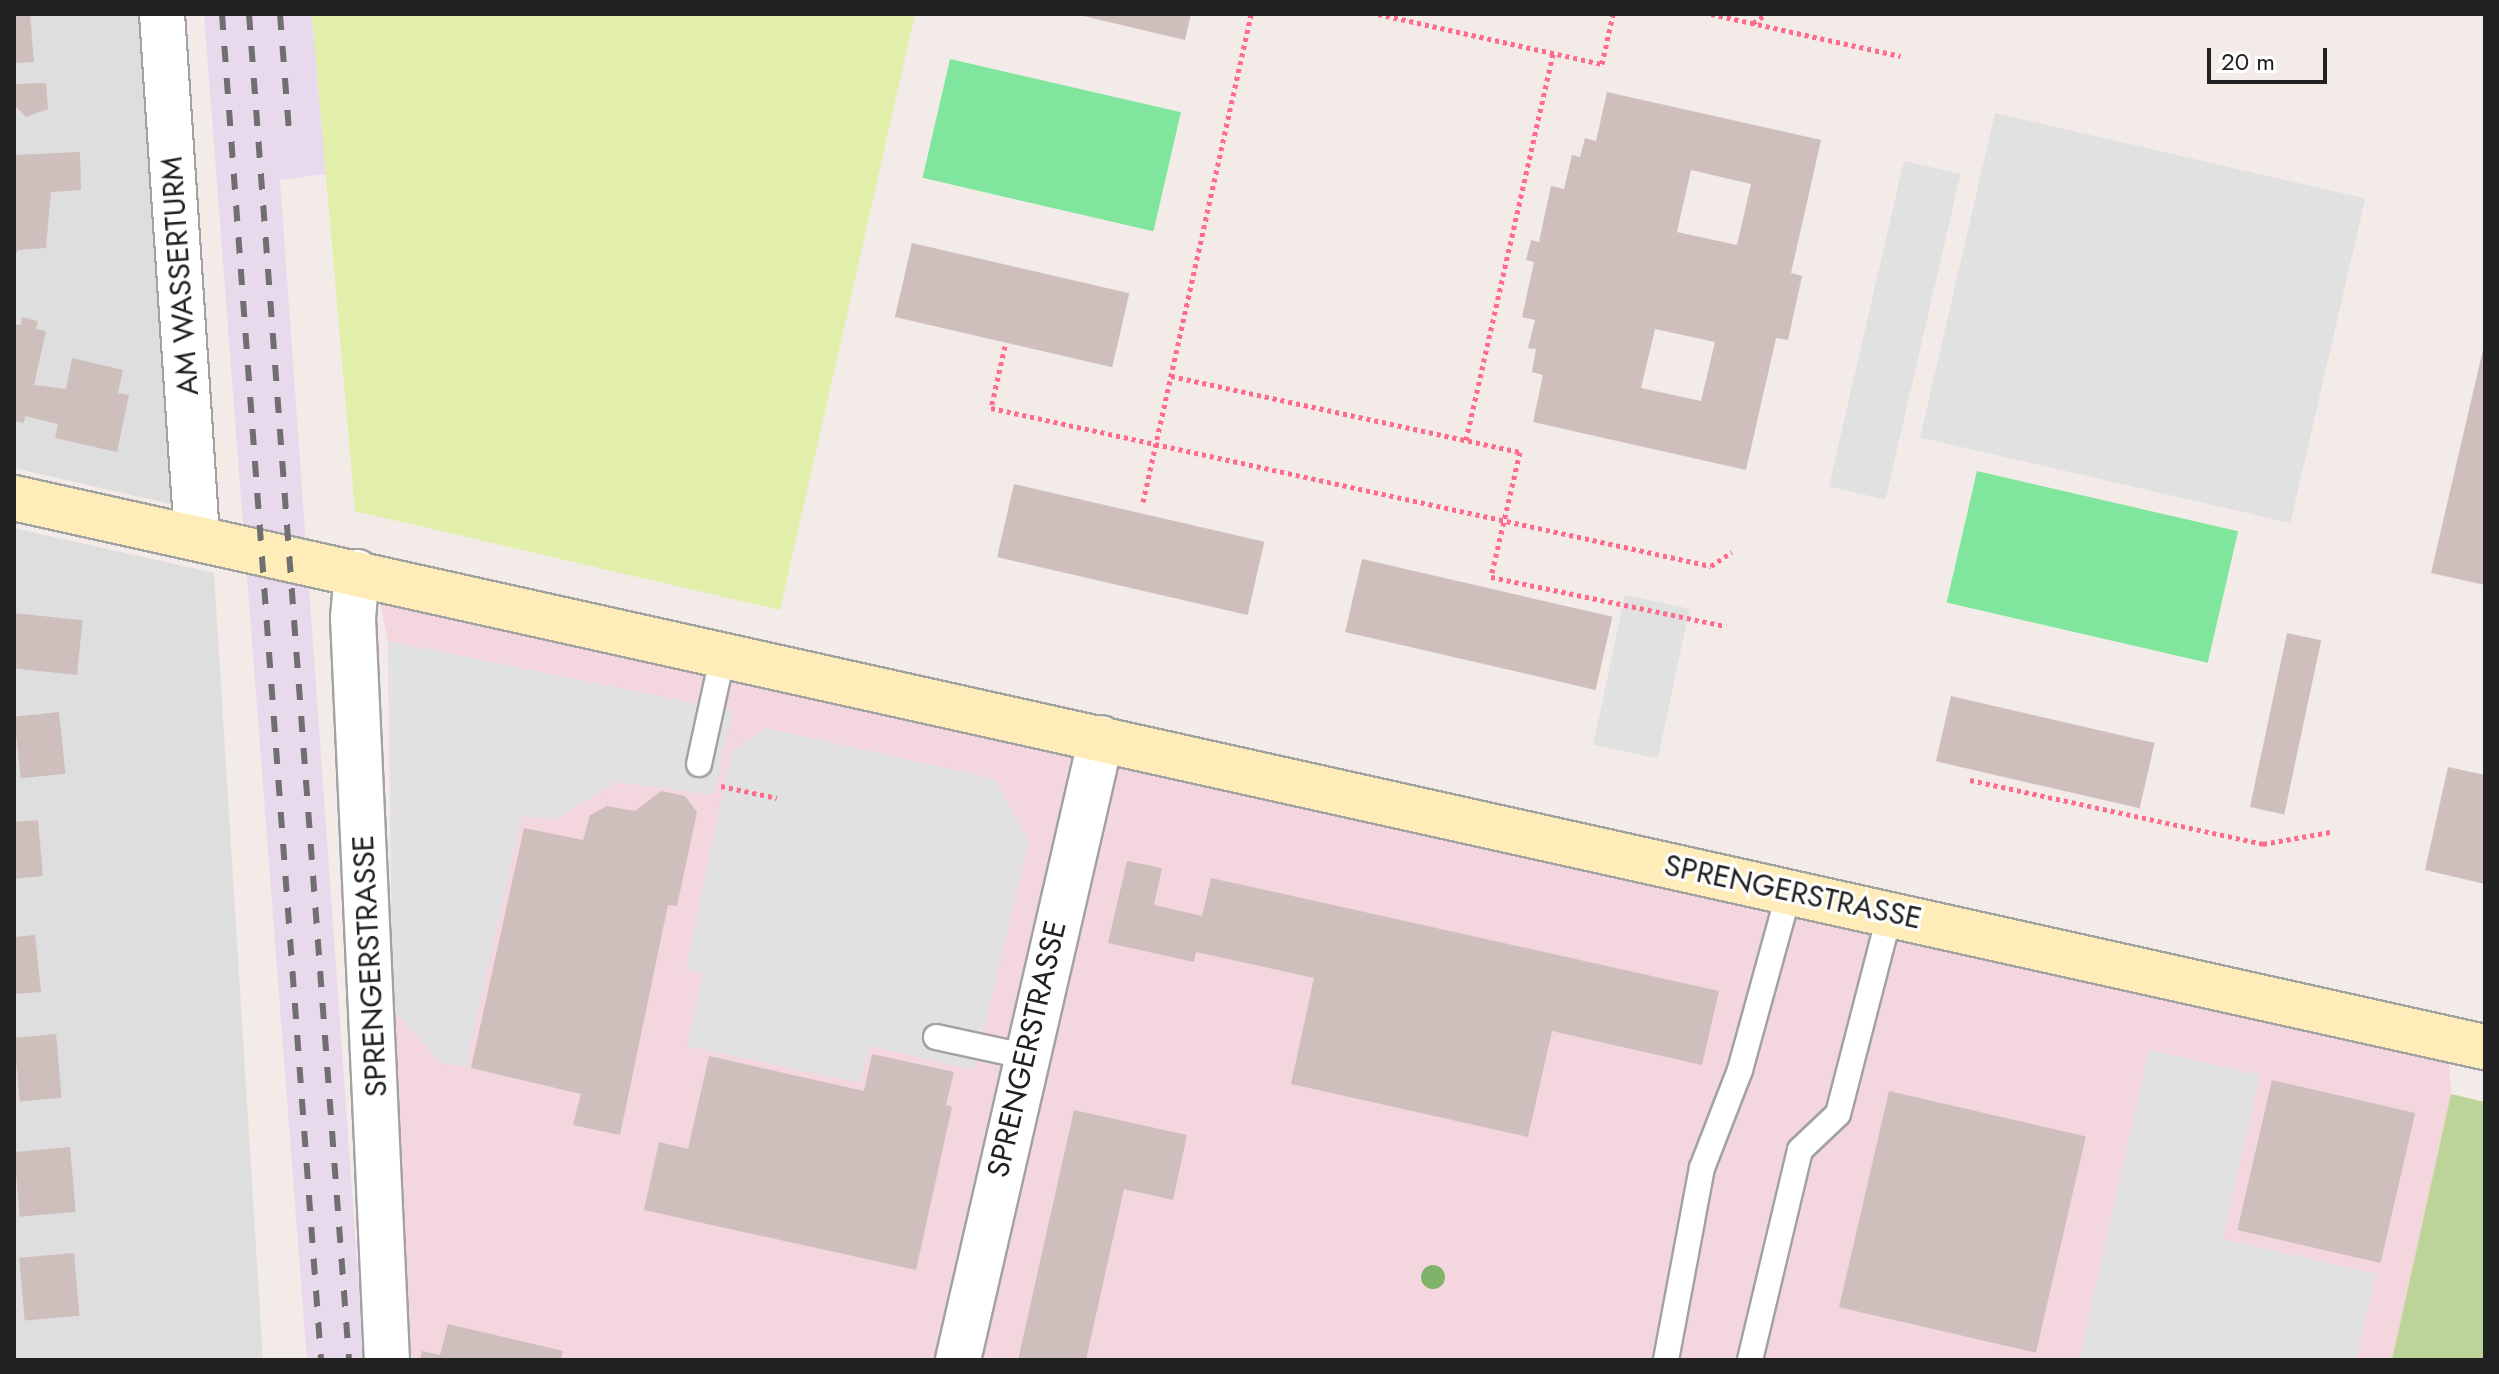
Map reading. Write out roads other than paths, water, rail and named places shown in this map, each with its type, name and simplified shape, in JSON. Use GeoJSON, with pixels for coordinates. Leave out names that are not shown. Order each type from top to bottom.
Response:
{"type":"FeatureCollection","features":[{"type":"Feature","properties":{"kind":"street","name":"AM WASSERTURM"},"geometry":{"type":"LineString","coordinates":[[162,14],[197,537]]}},
{"type":"Feature","properties":{"kind":"street","name":"SPRENGERSTRASSE"},"geometry":{"type":"LineString","coordinates":[[14,498],[2485,1047]]}},
{"type":"Feature","properties":{"kind":"street","name":"SPRENGERSTRASSE"},"geometry":{"type":"LineString","coordinates":[[357,572],[353,618],[387,1360]]}},
{"type":"Feature","properties":{"kind":"street","name":"SPRENGERSTRASSE"},"geometry":{"type":"LineString","coordinates":[[958,1360],[1024,1056],[1101,738]]}},
{"type":"Feature","properties":{"kind":"lane"},"geometry":{"type":"LineString","coordinates":[[699,764],[723,654]]}},
{"type":"Feature","properties":{"kind":"lane"},"geometry":{"type":"LineString","coordinates":[[1666,1360],[1702,1168],[1740,1070],[1789,892]]}},
{"type":"Feature","properties":{"kind":"lane"},"geometry":{"type":"LineString","coordinates":[[1750,1360],[1800,1150],[1838,1114],[1890,913]]}},
{"type":"Feature","properties":{"kind":"lane"},"geometry":{"type":"LineString","coordinates":[[936,1037],[1024,1056]]}},
{"type":"Feature","properties":{"kind":"railway"},"geometry":{"type":"LineString","coordinates":[[222,14],[321,1360]]}},
{"type":"Feature","properties":{"kind":"railway"},"geometry":{"type":"LineString","coordinates":[[249,14],[349,1360]]}},
{"type":"Feature","properties":{"kind":"railway"},"geometry":{"type":"LineString","coordinates":[[280,14],[289,130]]}}]}
